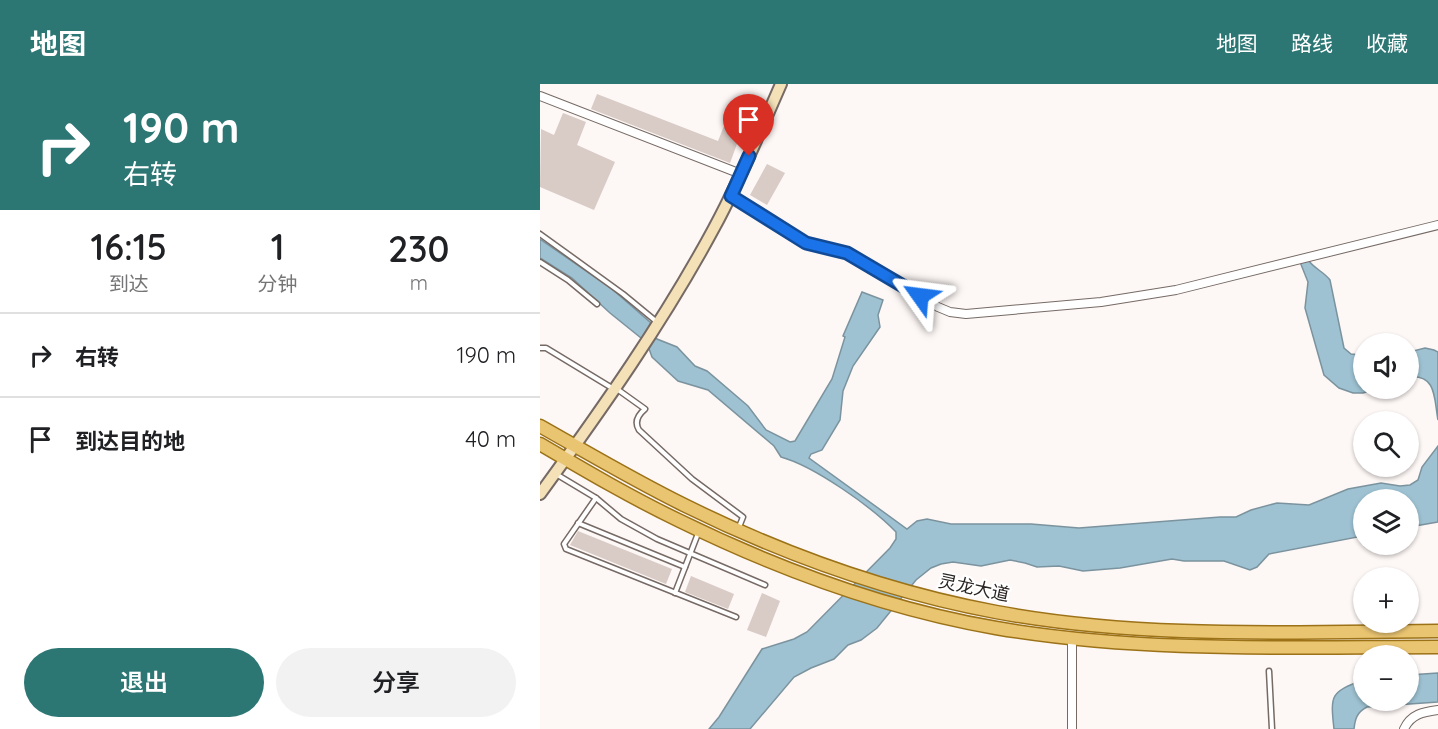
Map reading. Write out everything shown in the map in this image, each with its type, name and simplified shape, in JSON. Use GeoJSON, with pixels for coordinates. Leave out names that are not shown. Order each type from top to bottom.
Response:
{"type":"FeatureCollection","features":[{"type":"Feature","properties":{"kind":"main road"},"geometry":{"type":"LineString","coordinates":[[540,494],[615,389],[700,252],[731,196],[781,84]]}},
{"type":"Feature","properties":{"kind":"main road","name":"灵龙大道"},"geometry":{"type":"LineString","coordinates":[[540,426],[659,492],[737,530],[851,574],[916,594],[997,612],[1113,626],[1206,631],[1438,632]]}},
{"type":"Feature","properties":{"kind":"main road","name":"灵龙大道"},"geometry":{"type":"LineString","coordinates":[[540,444],[642,502],[768,561],[842,588],[906,607],[995,628],[1072,638],[1178,646],[1438,647]]}},
{"type":"Feature","properties":{"kind":"street"},"geometry":{"type":"LineString","coordinates":[[540,96],[741,174]]}},
{"type":"Feature","properties":{"kind":"street"},"geometry":{"type":"LineString","coordinates":[[731,196],[806,243],[847,253],[938,307],[958,313],[1101,302],[1176,290],[1438,225]]}},
{"type":"Feature","properties":{"kind":"street"},"geometry":{"type":"LineString","coordinates":[[1072,638],[1072,729]]}},
{"type":"Feature","properties":{"kind":"street"},"geometry":{"type":"LineString","coordinates":[[1404,729],[1415,715],[1438,710]]}},
{"type":"Feature","properties":{"kind":"lane"},"geometry":{"type":"LineString","coordinates":[[540,234],[623,294],[657,323]]}},
{"type":"Feature","properties":{"kind":"lane"},"geometry":{"type":"LineString","coordinates":[[540,262],[568,280],[597,304]]}},
{"type":"Feature","properties":{"kind":"lane"},"geometry":{"type":"LineString","coordinates":[[540,348],[546,348],[645,409],[637,420],[636,426],[639,430],[692,480],[743,517],[737,530]]}},
{"type":"Feature","properties":{"kind":"lane"},"geometry":{"type":"LineString","coordinates":[[555,473],[596,498],[621,519],[657,539],[765,585]]}},
{"type":"Feature","properties":{"kind":"lane"},"geometry":{"type":"LineString","coordinates":[[596,498],[564,544],[566,549],[736,617]]}},
{"type":"Feature","properties":{"kind":"lane"},"geometry":{"type":"LineString","coordinates":[[578,523],[685,567]]}},
{"type":"Feature","properties":{"kind":"lane"},"geometry":{"type":"LineString","coordinates":[[675,593],[700,531]]}},
{"type":"Feature","properties":{"kind":"lane"},"geometry":{"type":"LineString","coordinates":[[1269,671],[1272,729]]}},
{"type":"Feature","properties":{"kind":"water"},"geometry":{"type":"Polygon","coordinates":[[[540,239],[612,289],[651,323],[648,330],[657,339],[677,347],[695,366],[707,371],[748,406],[766,430],[790,442],[795,441],[832,379],[845,337],[843,336],[862,292],[883,300],[878,315],[880,327],[853,366],[843,391],[840,420],[822,450],[811,454],[809,458],[907,529],[917,521],[927,519],[951,524],[1031,524],[1079,528],[1236,517],[1277,503],[1309,505],[1348,489],[1381,483],[1410,485],[1418,480],[1422,467],[1438,446],[1438,522],[1419,525],[1419,489],[1353,489],[1353,538],[1269,554],[1257,567],[1250,570],[1224,561],[1172,559],[1120,568],[1083,571],[1059,566],[1037,567],[1010,560],[981,566],[953,562],[941,564],[931,568],[916,580],[877,628],[861,640],[848,645],[834,659],[794,677],[750,729],[709,729],[762,649],[794,639],[807,632],[890,548],[896,539],[896,532],[842,488],[810,469],[781,457],[774,446],[708,390],[678,381],[652,357],[648,346],[641,338],[572,278],[540,258],[540,239]]]}},
{"type":"Feature","properties":{"kind":"water"},"geometry":{"type":"Polygon","coordinates":[[[1309,261],[1330,280],[1344,348],[1353,354],[1353,393],[1339,388],[1324,375],[1305,308],[1308,282],[1300,262],[1309,261]]]}},
{"type":"Feature","properties":{"kind":"water"},"geometry":{"type":"Polygon","coordinates":[[[1425,348],[1438,352],[1438,420],[1432,390],[1425,380],[1419,377],[1419,350],[1425,348]]]}},
{"type":"Feature","properties":{"kind":"water"},"geometry":{"type":"Polygon","coordinates":[[[1438,673],[1438,702],[1419,703],[1419,674],[1438,673]]]}},
{"type":"Feature","properties":{"kind":"water"},"geometry":{"type":"Polygon","coordinates":[[[1353,684],[1353,711],[1361,711],[1357,716],[1354,729],[1334,729],[1333,701],[1344,688],[1353,684]]]}},
{"type":"Feature","properties":{"kind":"building"},"geometry":{"type":"Polygon","coordinates":[[[597,94],[718,141],[724,126],[741,133],[730,163],[591,109],[597,94]]]}},
{"type":"Feature","properties":{"kind":"building"},"geometry":{"type":"Polygon","coordinates":[[[563,113],[586,122],[577,145],[615,162],[594,210],[540,187],[541,129],[554,135],[563,113]]]}},
{"type":"Feature","properties":{"kind":"building"},"geometry":{"type":"Polygon","coordinates":[[[767,164],[785,173],[767,205],[750,195],[767,164]]]}},
{"type":"Feature","properties":{"kind":"building"},"geometry":{"type":"Polygon","coordinates":[[[578,531],[672,569],[666,584],[570,545],[578,531]]]}},
{"type":"Feature","properties":{"kind":"building"},"geometry":{"type":"Polygon","coordinates":[[[691,576],[734,594],[728,609],[685,592],[691,576]]]}},
{"type":"Feature","properties":{"kind":"building"},"geometry":{"type":"Polygon","coordinates":[[[762,593],[780,601],[766,637],[747,630],[762,593]]]}},
{"type":"Feature","properties":{"kind":"route"},"geometry":{"type":"LineString","coordinates":[[749,156],[731,196],[806,243],[847,253],[920,296]]}}]}
